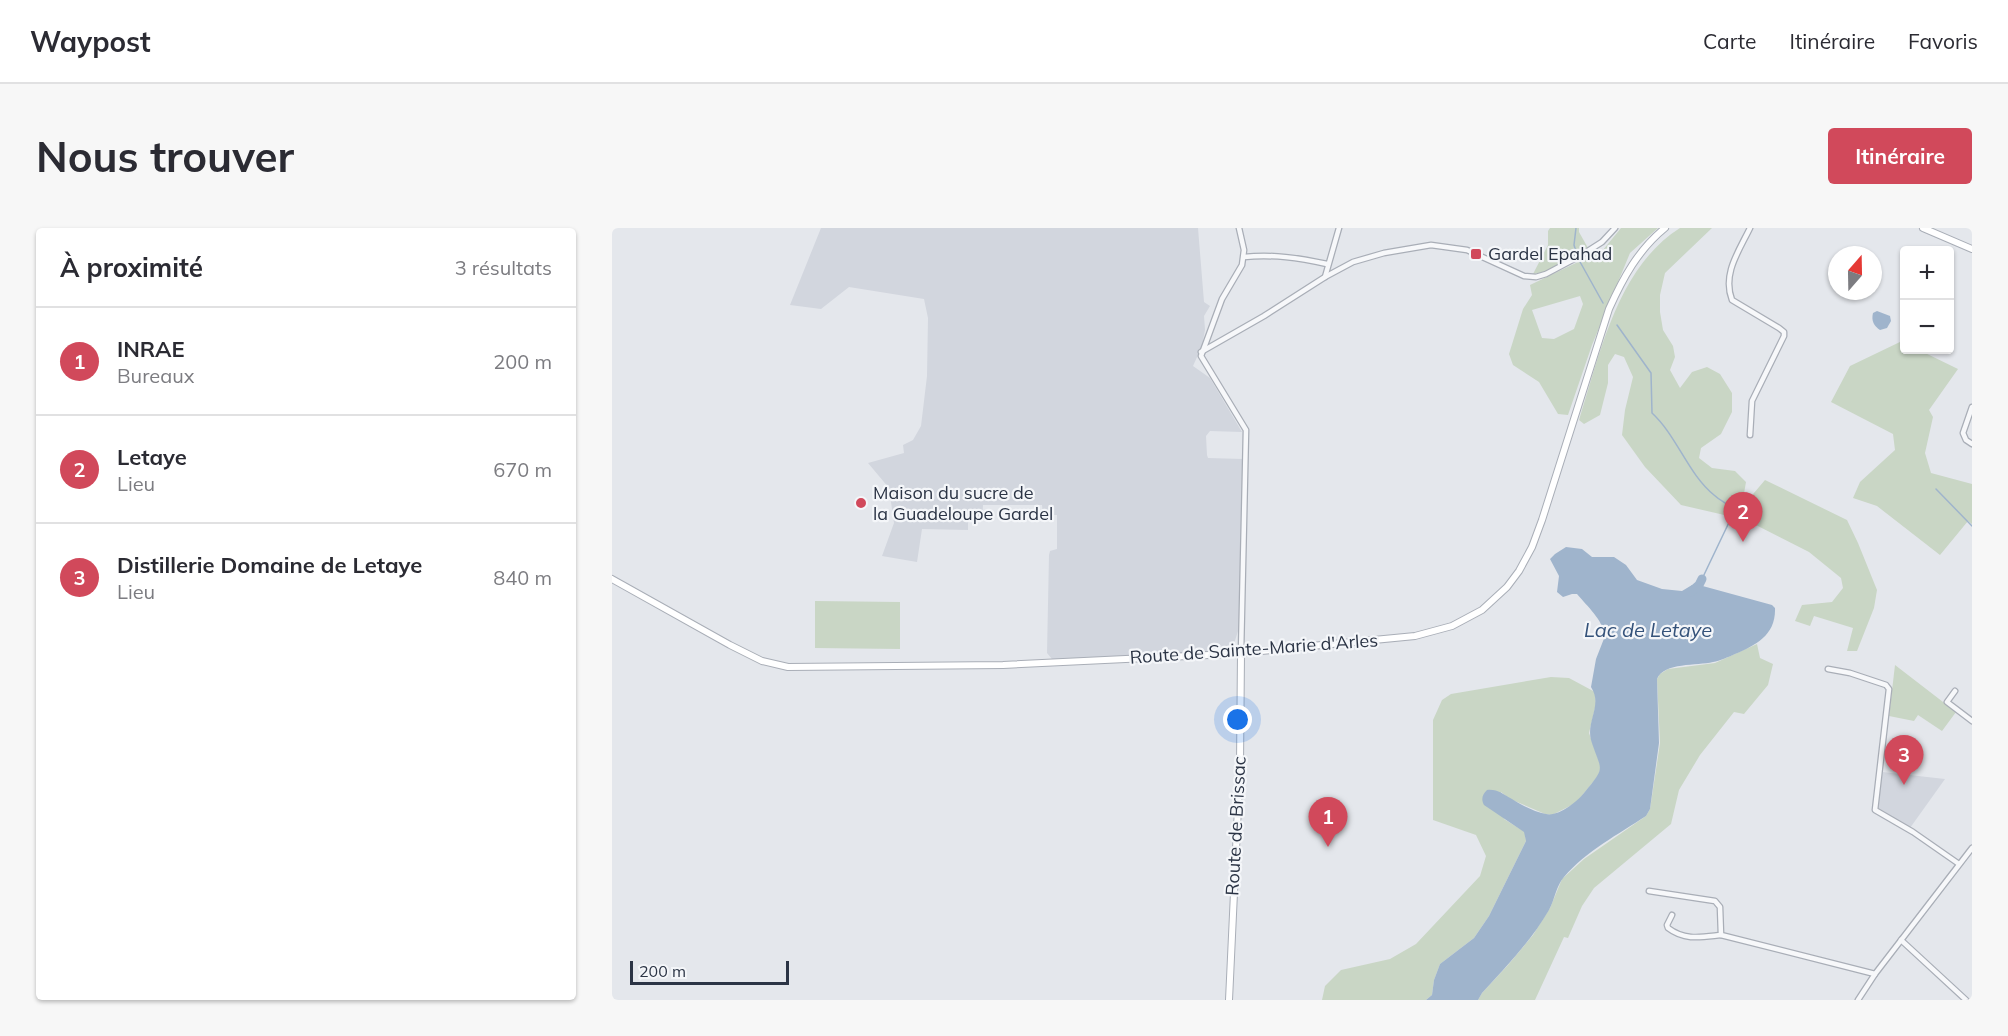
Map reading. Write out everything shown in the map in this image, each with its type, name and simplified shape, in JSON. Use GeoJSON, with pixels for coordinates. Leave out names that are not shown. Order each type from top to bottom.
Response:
{"type":"FeatureCollection","features":[{"type":"Feature","properties":{"kind":"main road","name":"Route de Sainte-Marie d'Arles"},"geometry":{"type":"LineString","coordinates":[[612,579],[762,661],[788,667],[1003,666],[1241,653],[1415,636],[1452,626],[1482,610],[1507,587],[1532,547],[1609,309],[1623,278],[1637,257],[1665,228]]}},
{"type":"Feature","properties":{"kind":"main road"},"geometry":{"type":"LineString","coordinates":[[1923,228],[1972,249]]}},
{"type":"Feature","properties":{"kind":"main road","name":"Route de Brissac"},"geometry":{"type":"LineString","coordinates":[[1229,1000],[1240,764],[1241,653]]}},
{"type":"Feature","properties":{"kind":"street"},"geometry":{"type":"LineString","coordinates":[[1239,228],[1244,257],[1242,265],[1222,298],[1201,352],[1204,364],[1246,430],[1241,653]]}},
{"type":"Feature","properties":{"kind":"street"},"geometry":{"type":"LineString","coordinates":[[1324,277],[1339,228]]}},
{"type":"Feature","properties":{"kind":"street"},"geometry":{"type":"LineString","coordinates":[[1201,352],[1353,261],[1431,245],[1453,247],[1476,254],[1524,276],[1536,277],[1578,257],[1602,242],[1615,228]]}},
{"type":"Feature","properties":{"kind":"street"},"geometry":{"type":"LineString","coordinates":[[1750,228],[1730,269],[1728,285],[1730,294],[1732,300],[1784,332],[1752,400],[1750,435]]}},
{"type":"Feature","properties":{"kind":"street"},"geometry":{"type":"LineString","coordinates":[[1244,257],[1277,255],[1328,264]]}},
{"type":"Feature","properties":{"kind":"street"},"geometry":{"type":"LineString","coordinates":[[1972,407],[1963,433],[1966,440],[1972,444]]}},
{"type":"Feature","properties":{"kind":"street"},"geometry":{"type":"LineString","coordinates":[[1828,669],[1850,673],[1886,685],[1889,689],[1875,810],[1913,832],[1959,864]]}},
{"type":"Feature","properties":{"kind":"street"},"geometry":{"type":"LineString","coordinates":[[1955,691],[1947,702],[1972,721]]}},
{"type":"Feature","properties":{"kind":"street"},"geometry":{"type":"LineString","coordinates":[[1858,1000],[1875,974],[1972,848]]}},
{"type":"Feature","properties":{"kind":"street"},"geometry":{"type":"LineString","coordinates":[[1650,891],[1715,901],[1720,907],[1721,935]]}},
{"type":"Feature","properties":{"kind":"street"},"geometry":{"type":"LineString","coordinates":[[1672,915],[1667,925],[1668,928],[1682,936],[1691,938],[1721,935],[1875,974]]}},
{"type":"Feature","properties":{"kind":"street"},"geometry":{"type":"LineString","coordinates":[[1901,940],[1966,1000]]}},
{"type":"Feature","properties":{"kind":"shaded area"},"geometry":{"type":"Polygon","coordinates":[[[821,228],[1198,228],[1204,302],[1210,306],[1204,316],[1205,330],[1202,346],[1193,366],[1210,378],[1242,432],[1210,431],[1206,436],[1208,458],[1243,459],[1239,628],[1232,650],[1142,657],[1052,659],[1047,653],[1049,555],[1050,551],[1057,549],[1057,515],[1043,515],[1042,505],[983,505],[982,522],[968,521],[968,530],[922,529],[917,562],[882,556],[894,523],[889,488],[868,463],[904,453],[903,445],[913,440],[921,426],[927,376],[928,318],[924,299],[849,287],[821,309],[790,305],[821,228]]]}},
{"type":"Feature","properties":{"kind":"shaded area"},"geometry":{"type":"Polygon","coordinates":[[[1882,772],[1945,779],[1910,828],[1877,809],[1882,772]]]}},
{"type":"Feature","properties":{"kind":"green space"},"geometry":{"type":"Polygon","coordinates":[[[1550,228],[1579,228],[1588,248],[1544,272],[1533,274],[1548,245],[1550,228]]]}},
{"type":"Feature","properties":{"kind":"green space"},"geometry":{"type":"Polygon","coordinates":[[[1621,228],[1658,228],[1630,253],[1592,345],[1568,415],[1558,414],[1539,382],[1513,365],[1509,354],[1523,309],[1532,295],[1530,285],[1603,250],[1621,228]],[[1580,296],[1532,310],[1542,338],[1554,339],[1574,329],[1583,304],[1580,296]]]}},
{"type":"Feature","properties":{"kind":"green space"},"geometry":{"type":"Polygon","coordinates":[[[1680,228],[1712,228],[1665,273],[1660,295],[1660,312],[1663,330],[1673,346],[1675,357],[1670,370],[1680,388],[1692,372],[1707,367],[1720,374],[1732,393],[1732,412],[1721,434],[1701,448],[1699,458],[1712,468],[1735,471],[1746,482],[1743,499],[1748,500],[1765,480],[1847,520],[1877,590],[1874,608],[1857,651],[1847,651],[1853,628],[1814,616],[1810,626],[1795,621],[1802,605],[1832,602],[1843,588],[1841,578],[1809,552],[1746,520],[1681,505],[1645,467],[1622,435],[1633,377],[1624,357],[1615,354],[1608,365],[1608,383],[1600,415],[1584,424],[1579,420],[1604,340],[1626,288],[1641,265],[1659,245],[1680,228]]]}},
{"type":"Feature","properties":{"kind":"green space"},"geometry":{"type":"Polygon","coordinates":[[[1900,342],[1900,354],[1927,354],[1958,369],[1929,410],[1933,417],[1925,453],[1931,473],[1972,484],[1972,524],[1968,521],[1940,555],[1877,506],[1853,498],[1860,482],[1895,450],[1893,434],[1831,402],[1850,366],[1900,342]]]}},
{"type":"Feature","properties":{"kind":"green space"},"geometry":{"type":"Polygon","coordinates":[[[815,601],[900,602],[900,649],[815,648],[815,601]]]}},
{"type":"Feature","properties":{"kind":"green space"},"geometry":{"type":"Polygon","coordinates":[[[1757,644],[1760,658],[1773,664],[1768,685],[1744,714],[1734,712],[1700,755],[1679,790],[1671,824],[1594,888],[1582,906],[1568,938],[1564,937],[1535,1000],[1478,1000],[1533,935],[1550,908],[1562,879],[1584,859],[1646,816],[1650,809],[1660,743],[1657,679],[1660,674],[1668,669],[1715,663],[1757,644]]]}},
{"type":"Feature","properties":{"kind":"green space"},"geometry":{"type":"Polygon","coordinates":[[[1895,665],[1956,712],[1942,731],[1918,715],[1914,721],[1889,716],[1895,665]]]}},
{"type":"Feature","properties":{"kind":"green space"},"geometry":{"type":"Polygon","coordinates":[[[1551,677],[1569,678],[1595,692],[1596,704],[1589,733],[1601,767],[1598,776],[1576,803],[1552,815],[1510,799],[1501,792],[1504,819],[1525,832],[1526,841],[1489,916],[1474,938],[1440,964],[1434,980],[1432,995],[1426,1000],[1322,1000],[1325,986],[1341,970],[1390,959],[1416,944],[1480,876],[1486,856],[1476,835],[1433,820],[1433,720],[1442,700],[1451,694],[1551,677]]]}},
{"type":"Feature","properties":{"kind":"water"},"geometry":{"type":"Polygon","coordinates":[[[1877,311],[1890,316],[1891,321],[1887,328],[1880,330],[1875,325],[1872,316],[1877,311]]]}},
{"type":"Feature","properties":{"kind":"water","name":"Lac de Letaye"},"geometry":{"type":"Polygon","coordinates":[[[1566,547],[1582,549],[1592,557],[1614,557],[1626,565],[1637,580],[1662,589],[1682,591],[1692,585],[1699,585],[1772,605],[1775,608],[1772,625],[1763,638],[1743,651],[1718,661],[1674,667],[1661,674],[1657,679],[1659,743],[1650,809],[1646,816],[1592,851],[1564,877],[1549,910],[1534,932],[1478,1000],[1426,1000],[1432,995],[1434,980],[1440,964],[1474,938],[1489,916],[1526,841],[1524,832],[1484,805],[1482,799],[1485,792],[1487,790],[1497,791],[1528,808],[1551,814],[1567,808],[1581,797],[1599,772],[1599,763],[1590,733],[1595,707],[1591,687],[1596,659],[1605,636],[1598,619],[1577,594],[1563,597],[1557,592],[1559,576],[1550,559],[1566,547]]]}},
{"type":"Feature","properties":{"kind":"waterway"},"geometry":{"type":"LineString","coordinates":[[1576,228],[1574,245],[1577,255]]}},
{"type":"Feature","properties":{"kind":"waterway"},"geometry":{"type":"LineString","coordinates":[[1579,260],[1603,303]]}},
{"type":"Feature","properties":{"kind":"waterway"},"geometry":{"type":"LineString","coordinates":[[1617,325],[1651,373],[1652,413],[1669,433],[1697,477],[1727,505],[1733,514],[1702,579]]}},
{"type":"Feature","properties":{"kind":"waterway"},"geometry":{"type":"LineString","coordinates":[[1936,489],[1972,526]]}},
{"type":"Feature","properties":{"kind":"waterway"},"geometry":{"type":"LineString","coordinates":[[1691,592],[1702,579]]}},
{"type":"Feature","properties":{"kind":"place","name":"Gardel Epahad"},"geometry":{"type":"Point","coordinates":[1476,254]}},
{"type":"Feature","properties":{"kind":"place","name":"Maison du sucre de la Guadeloupe Gardel"},"geometry":{"type":"Point","coordinates":[861,503]}},
{"type":"Feature","properties":{"kind":"place","name":"Letaye"},"geometry":{"type":"Point","coordinates":[1743,542]}},
{"type":"Feature","properties":{"kind":"place","name":"Distillerie Domaine de Letaye"},"geometry":{"type":"Point","coordinates":[1904,785]}},
{"type":"Feature","properties":{"kind":"place","name":"INRAE"},"geometry":{"type":"Point","coordinates":[1328,847]}}]}
